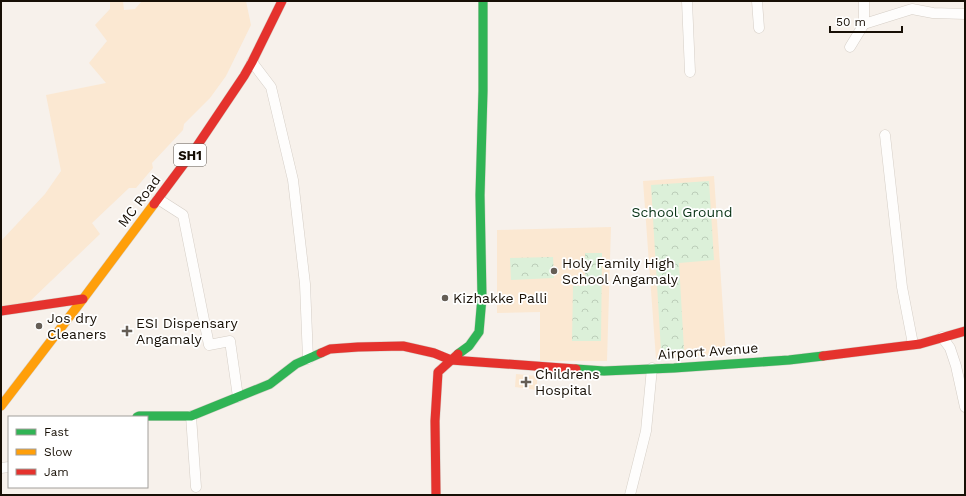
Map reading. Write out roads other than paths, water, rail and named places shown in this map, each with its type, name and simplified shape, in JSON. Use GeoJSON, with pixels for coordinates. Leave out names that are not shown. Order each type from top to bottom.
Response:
{"type":"FeatureCollection","features":[{"type":"Feature","properties":{"kind":"main road","name":"MC Road"},"geometry":{"type":"LineString","coordinates":[[1,406],[195,149],[252,62],[282,1]]}},
{"type":"Feature","properties":{"kind":"main road"},"geometry":{"type":"LineString","coordinates":[[436,495],[435,421],[438,372],[469,346],[479,332],[482,297],[480,195],[484,91],[483,1]]}},
{"type":"Feature","properties":{"kind":"main road"},"geometry":{"type":"LineString","coordinates":[[1,311],[83,299]]}},
{"type":"Feature","properties":{"kind":"main road","name":"Airport Avenue"},"geometry":{"type":"LineString","coordinates":[[191,416],[270,384],[296,364],[330,349],[403,346],[434,353],[451,360],[604,371],[789,360],[920,344],[965,331]]}},
{"type":"Feature","properties":{"kind":"main road"},"geometry":{"type":"LineString","coordinates":[[148,416],[191,416]]}},
{"type":"Feature","properties":{"kind":"street"},"geometry":{"type":"LineString","coordinates":[[687,1],[690,72]]}},
{"type":"Feature","properties":{"kind":"street"},"geometry":{"type":"LineString","coordinates":[[757,1],[758,28]]}},
{"type":"Feature","properties":{"kind":"street"},"geometry":{"type":"LineString","coordinates":[[850,47],[864,24],[864,1]]}},
{"type":"Feature","properties":{"kind":"street"},"geometry":{"type":"LineString","coordinates":[[864,24],[912,9],[933,13],[965,14]]}},
{"type":"Feature","properties":{"kind":"street"},"geometry":{"type":"LineString","coordinates":[[252,62],[271,88],[293,180],[305,284],[308,359]]}},
{"type":"Feature","properties":{"kind":"street"},"geometry":{"type":"LineString","coordinates":[[884,135],[902,287],[913,344]]}},
{"type":"Feature","properties":{"kind":"street"},"geometry":{"type":"LineString","coordinates":[[158,198],[183,215],[209,345],[230,340],[238,397]]}},
{"type":"Feature","properties":{"kind":"street"},"geometry":{"type":"LineString","coordinates":[[942,337],[950,348],[954,360],[965,407]]}},
{"type":"Feature","properties":{"kind":"street"},"geometry":{"type":"LineString","coordinates":[[630,495],[646,431],[652,368]]}},
{"type":"Feature","properties":{"kind":"street"},"geometry":{"type":"LineString","coordinates":[[191,416],[196,487]]}},
{"type":"Feature","properties":{"kind":"place","name":"Holy Family High School Angamaly"},"geometry":{"type":"Point","coordinates":[554,271]}},
{"type":"Feature","properties":{"kind":"place","name":"Kizhakke Palli"},"geometry":{"type":"Point","coordinates":[445,298]}},
{"type":"Feature","properties":{"kind":"place","name":"Jos dry Cleaners"},"geometry":{"type":"Point","coordinates":[39,326]}},
{"type":"Feature","properties":{"kind":"place","name":"ESI Dispensary Angamaly"},"geometry":{"type":"Point","coordinates":[127,331]}},
{"type":"Feature","properties":{"kind":"place","name":"Childrens Hospital"},"geometry":{"type":"Point","coordinates":[526,382]}},
{"type":"Feature","properties":{"kind":"park label","name":"School Ground"},"geometry":{"type":"Point","coordinates":[682,212]}}]}
